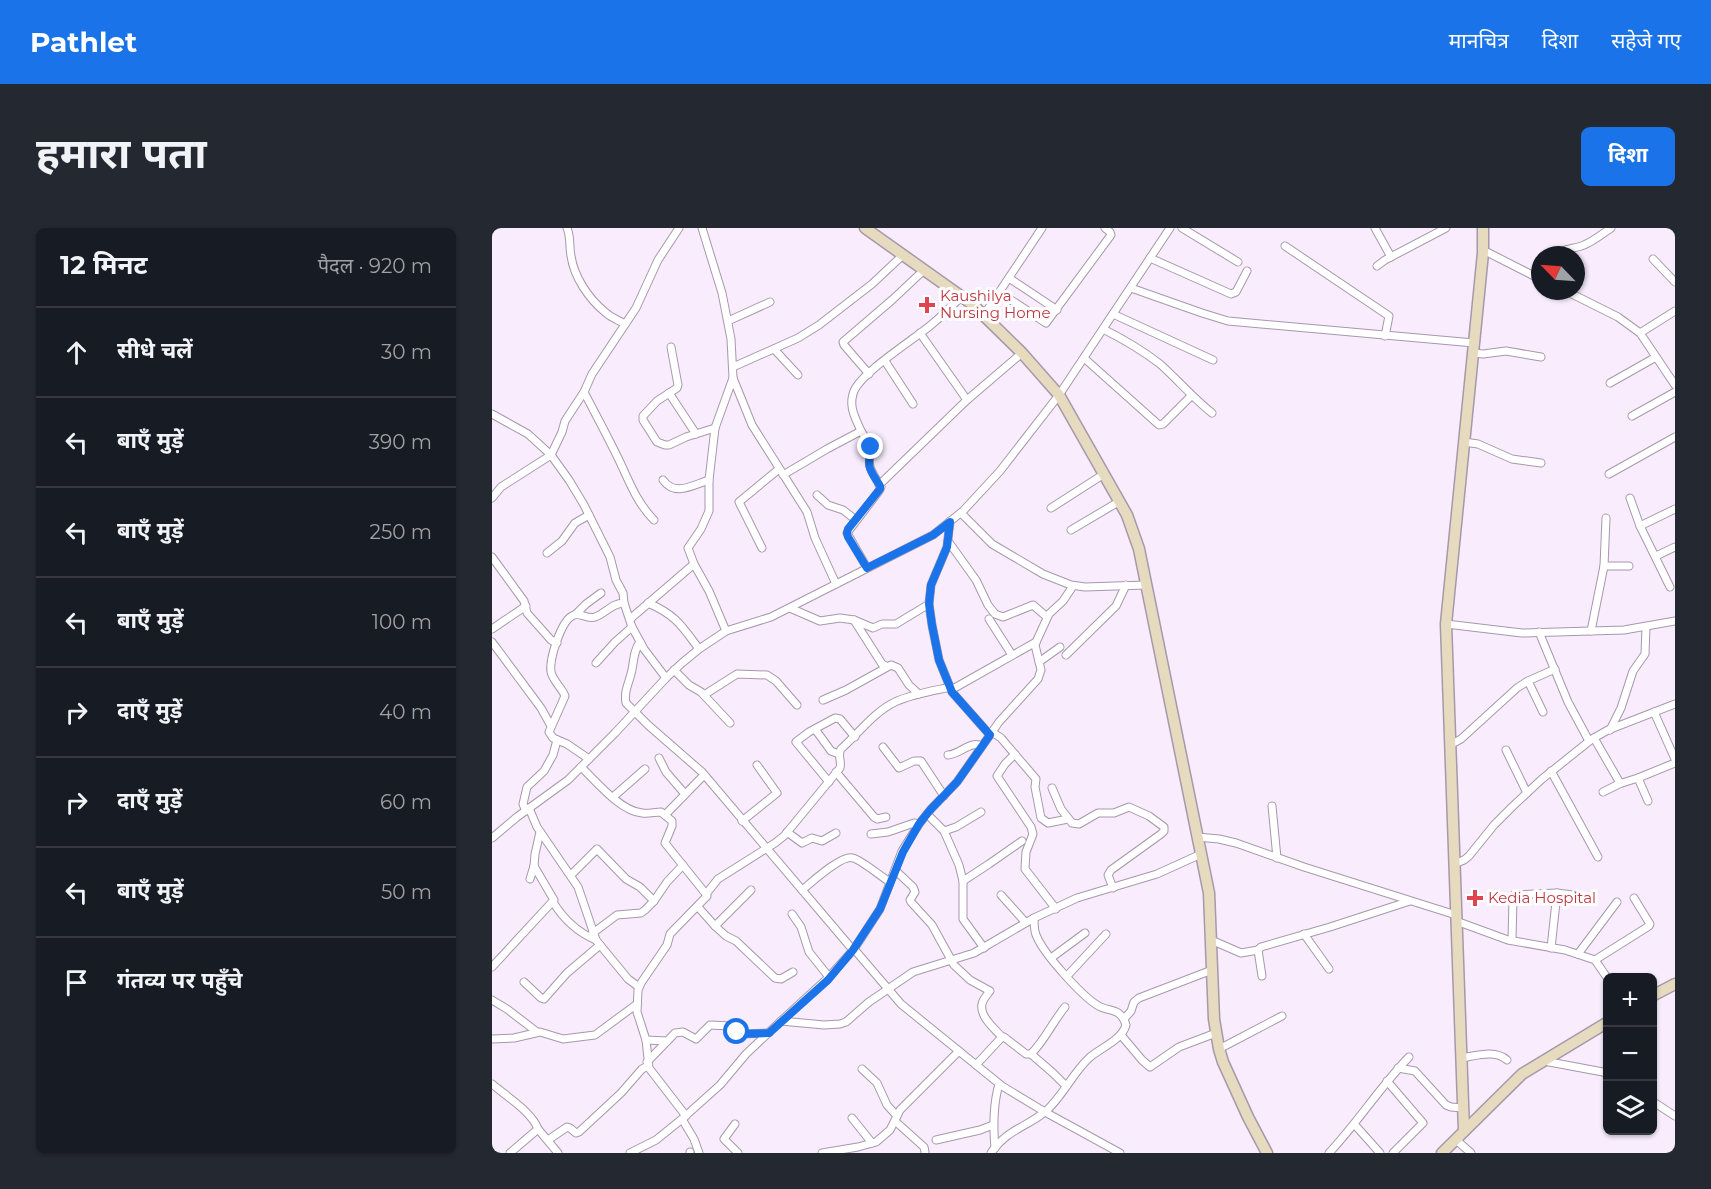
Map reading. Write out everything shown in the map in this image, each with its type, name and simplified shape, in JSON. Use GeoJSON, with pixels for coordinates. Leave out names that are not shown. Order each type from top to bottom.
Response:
{"type":"FeatureCollection","features":[{"type":"Feature","properties":{"kind":"street"},"geometry":{"type":"LineString","coordinates":[[567,228],[570,235],[570,255],[583,287],[604,312],[625,324]]}},
{"type":"Feature","properties":{"kind":"street"},"geometry":{"type":"LineString","coordinates":[[492,498],[501,487],[551,456],[565,421],[584,392],[592,374],[636,308],[658,260],[679,228]]}},
{"type":"Feature","properties":{"kind":"street"},"geometry":{"type":"LineString","coordinates":[[702,228],[728,321],[733,378],[715,428],[709,480],[709,511],[701,529],[688,548],[726,631]]}},
{"type":"Feature","properties":{"kind":"street"},"geometry":{"type":"LineString","coordinates":[[865,228],[962,296],[1022,352],[1059,395],[1127,515],[1139,549],[1209,893],[1216,1033],[1223,1062],[1267,1153]]}},
{"type":"Feature","properties":{"kind":"street"},"geometry":{"type":"LineString","coordinates":[[984,315],[1042,228]]}},
{"type":"Feature","properties":{"kind":"street"},"geometry":{"type":"LineString","coordinates":[[999,292],[1045,324],[1111,235],[1105,228]]}},
{"type":"Feature","properties":{"kind":"street"},"geometry":{"type":"LineString","coordinates":[[492,838],[568,780],[674,670],[699,649],[726,631],[771,617],[933,535],[961,513],[1000,471],[1059,395],[1170,228]]}},
{"type":"Feature","properties":{"kind":"street"},"geometry":{"type":"LineString","coordinates":[[1182,228],[1238,262]]}},
{"type":"Feature","properties":{"kind":"street"},"geometry":{"type":"LineString","coordinates":[[1375,228],[1391,257]]}},
{"type":"Feature","properties":{"kind":"street"},"geometry":{"type":"LineString","coordinates":[[1377,266],[1446,228]]}},
{"type":"Feature","properties":{"kind":"street"},"geometry":{"type":"LineString","coordinates":[[1464,1131],[1446,624],[1483,249],[1483,228]]}},
{"type":"Feature","properties":{"kind":"street"},"geometry":{"type":"LineString","coordinates":[[1582,246],[1611,228]]}},
{"type":"Feature","properties":{"kind":"street"},"geometry":{"type":"LineString","coordinates":[[1285,246],[1389,316],[1385,336]]}},
{"type":"Feature","properties":{"kind":"street"},"geometry":{"type":"LineString","coordinates":[[1483,249],[1531,274]]}},
{"type":"Feature","properties":{"kind":"street"},"geometry":{"type":"LineString","coordinates":[[733,367],[798,338],[819,325],[872,284],[903,255]]}},
{"type":"Feature","properties":{"kind":"street"},"geometry":{"type":"LineString","coordinates":[[1150,258],[1231,294],[1236,292],[1247,271]]}},
{"type":"Feature","properties":{"kind":"street"},"geometry":{"type":"LineString","coordinates":[[1653,259],[1675,282]]}},
{"type":"Feature","properties":{"kind":"street"},"geometry":{"type":"LineString","coordinates":[[869,374],[843,342],[924,270]]}},
{"type":"Feature","properties":{"kind":"street"},"geometry":{"type":"LineString","coordinates":[[1009,278],[1057,310]]}},
{"type":"Feature","properties":{"kind":"street"},"geometry":{"type":"LineString","coordinates":[[1131,288],[1228,321],[1385,336],[1473,348],[1483,354],[1506,351],[1541,357]]}},
{"type":"Feature","properties":{"kind":"street"},"geometry":{"type":"LineString","coordinates":[[867,568],[847,533],[879,491],[880,486],[868,462],[871,447],[852,410],[855,391],[869,374],[962,296]]}},
{"type":"Feature","properties":{"kind":"street"},"geometry":{"type":"LineString","coordinates":[[1584,300],[1618,317],[1640,333],[1675,385]]}},
{"type":"Feature","properties":{"kind":"street"},"geometry":{"type":"LineString","coordinates":[[728,321],[770,302]]}},
{"type":"Feature","properties":{"kind":"street"},"geometry":{"type":"LineString","coordinates":[[1640,333],[1675,311]]}},
{"type":"Feature","properties":{"kind":"street"},"geometry":{"type":"LineString","coordinates":[[1113,314],[1213,360]]}},
{"type":"Feature","properties":{"kind":"street"},"geometry":{"type":"LineString","coordinates":[[1103,329],[1144,352],[1212,413]]}},
{"type":"Feature","properties":{"kind":"street"},"geometry":{"type":"LineString","coordinates":[[920,333],[967,399]]}},
{"type":"Feature","properties":{"kind":"street"},"geometry":{"type":"LineString","coordinates":[[671,347],[677,388],[657,401],[643,416],[643,420],[657,442],[669,445],[715,428]]}},
{"type":"Feature","properties":{"kind":"street"},"geometry":{"type":"LineString","coordinates":[[774,348],[798,375]]}},
{"type":"Feature","properties":{"kind":"street"},"geometry":{"type":"LineString","coordinates":[[879,484],[967,399],[1022,352]]}},
{"type":"Feature","properties":{"kind":"street"},"geometry":{"type":"LineString","coordinates":[[1610,383],[1656,357]]}},
{"type":"Feature","properties":{"kind":"street"},"geometry":{"type":"LineString","coordinates":[[1084,358],[1159,425],[1163,424],[1191,396]]}},
{"type":"Feature","properties":{"kind":"street"},"geometry":{"type":"LineString","coordinates":[[885,361],[913,404]]}},
{"type":"Feature","properties":{"kind":"street"},"geometry":{"type":"LineString","coordinates":[[733,378],[752,425],[807,512],[815,538],[836,584]]}},
{"type":"Feature","properties":{"kind":"street"},"geometry":{"type":"LineString","coordinates":[[584,392],[638,500],[645,512],[654,520]]}},
{"type":"Feature","properties":{"kind":"street"},"geometry":{"type":"LineString","coordinates":[[1632,416],[1675,392]]}},
{"type":"Feature","properties":{"kind":"street"},"geometry":{"type":"LineString","coordinates":[[669,393],[696,434]]}},
{"type":"Feature","properties":{"kind":"street"},"geometry":{"type":"LineString","coordinates":[[492,414],[528,434],[551,456],[569,480],[610,557],[631,623],[640,642],[666,678]]}},
{"type":"Feature","properties":{"kind":"street"},"geometry":{"type":"LineString","coordinates":[[762,548],[739,502],[781,472],[861,431]]}},
{"type":"Feature","properties":{"kind":"street"},"geometry":{"type":"LineString","coordinates":[[1609,474],[1675,437]]}},
{"type":"Feature","properties":{"kind":"street"},"geometry":{"type":"LineString","coordinates":[[1464,442],[1478,444],[1512,459],[1540,463]]}},
{"type":"Feature","properties":{"kind":"street"},"geometry":{"type":"LineString","coordinates":[[1051,508],[1104,474]]}},
{"type":"Feature","properties":{"kind":"street"},"geometry":{"type":"LineString","coordinates":[[663,480],[669,487],[680,490],[709,480]]}},
{"type":"Feature","properties":{"kind":"street"},"geometry":{"type":"LineString","coordinates":[[817,495],[828,506],[843,510],[856,520]]}},
{"type":"Feature","properties":{"kind":"street"},"geometry":{"type":"LineString","coordinates":[[1630,498],[1640,526],[1670,588]]}},
{"type":"Feature","properties":{"kind":"street"},"geometry":{"type":"LineString","coordinates":[[1071,530],[1120,501]]}},
{"type":"Feature","properties":{"kind":"street"},"geometry":{"type":"LineString","coordinates":[[1640,526],[1675,509]]}},
{"type":"Feature","properties":{"kind":"street"},"geometry":{"type":"LineString","coordinates":[[961,513],[992,544],[1043,574],[1073,586],[1146,585]]}},
{"type":"Feature","properties":{"kind":"street"},"geometry":{"type":"LineString","coordinates":[[547,553],[562,541],[575,523],[589,515]]}},
{"type":"Feature","properties":{"kind":"street"},"geometry":{"type":"LineString","coordinates":[[1591,631],[1604,566],[1606,518]]}},
{"type":"Feature","properties":{"kind":"street"},"geometry":{"type":"LineString","coordinates":[[950,522],[947,547],[931,585],[929,604],[939,660],[951,688],[991,733],[1001,738],[1036,779],[1035,787],[1041,818],[1045,822],[1053,823],[1068,819]]}},
{"type":"Feature","properties":{"kind":"street"},"geometry":{"type":"LineString","coordinates":[[948,541],[972,574],[994,614],[1003,617],[1033,604],[1047,617]]}},
{"type":"Feature","properties":{"kind":"street"},"geometry":{"type":"LineString","coordinates":[[1656,556],[1675,547]]}},
{"type":"Feature","properties":{"kind":"street"},"geometry":{"type":"LineString","coordinates":[[492,557],[526,606],[527,613],[556,643]]}},
{"type":"Feature","properties":{"kind":"street"},"geometry":{"type":"LineString","coordinates":[[596,663],[648,603],[694,564]]}},
{"type":"Feature","properties":{"kind":"street"},"geometry":{"type":"LineString","coordinates":[[1604,566],[1629,567]]}},
{"type":"Feature","properties":{"kind":"street"},"geometry":{"type":"LineString","coordinates":[[1066,655],[1116,606],[1126,585]]}},
{"type":"Feature","properties":{"kind":"street"},"geometry":{"type":"LineString","coordinates":[[630,1153],[656,1140],[720,1085],[746,1054],[829,977],[854,949],[880,909],[903,852],[919,824],[957,782],[999,722],[1038,679],[1041,670],[1036,642],[1047,617],[1063,602],[1073,586]]}},
{"type":"Feature","properties":{"kind":"street"},"geometry":{"type":"LineString","coordinates":[[589,759],[557,740],[549,732],[565,696],[552,674],[551,663],[556,643],[566,624],[585,604],[601,593]]}},
{"type":"Feature","properties":{"kind":"street"},"geometry":{"type":"LineString","coordinates":[[576,614],[590,618],[615,604],[624,603]]}},
{"type":"Feature","properties":{"kind":"street"},"geometry":{"type":"LineString","coordinates":[[648,603],[674,617],[699,649]]}},
{"type":"Feature","properties":{"kind":"street"},"geometry":{"type":"LineString","coordinates":[[790,608],[820,621],[840,618],[854,620],[873,628],[882,624],[896,624],[929,604]]}},
{"type":"Feature","properties":{"kind":"street"},"geometry":{"type":"LineString","coordinates":[[492,629],[526,606]]}},
{"type":"Feature","properties":{"kind":"street"},"geometry":{"type":"LineString","coordinates":[[989,619],[1012,655]]}},
{"type":"Feature","properties":{"kind":"street"},"geometry":{"type":"LineString","coordinates":[[854,620],[882,664],[886,666]]}},
{"type":"Feature","properties":{"kind":"street"},"geometry":{"type":"LineString","coordinates":[[1446,624],[1522,633],[1646,627],[1675,621]]}},
{"type":"Feature","properties":{"kind":"street"},"geometry":{"type":"LineString","coordinates":[[1610,730],[1621,708],[1633,671],[1645,654],[1646,627]]}},
{"type":"Feature","properties":{"kind":"street"},"geometry":{"type":"LineString","coordinates":[[1539,632],[1568,702],[1621,783]]}},
{"type":"Feature","properties":{"kind":"street"},"geometry":{"type":"LineString","coordinates":[[492,642],[519,676],[551,726]]}},
{"type":"Feature","properties":{"kind":"street"},"geometry":{"type":"LineString","coordinates":[[640,642],[636,649],[632,673],[625,692],[626,703],[704,775],[901,1004],[999,1084],[1120,1153]]}},
{"type":"Feature","properties":{"kind":"street"},"geometry":{"type":"LineString","coordinates":[[699,1153],[684,1117],[651,1072],[637,1004],[639,987],[667,945],[670,934],[698,907],[718,879],[775,843],[787,832],[836,772],[841,763],[839,754],[841,749],[886,708],[895,702],[919,694],[951,688],[1036,642]]}},
{"type":"Feature","properties":{"kind":"street"},"geometry":{"type":"LineString","coordinates":[[1039,662],[1060,647]]}},
{"type":"Feature","properties":{"kind":"street"},"geometry":{"type":"LineString","coordinates":[[823,700],[846,690],[886,666],[895,665],[909,685],[919,694]]}},
{"type":"Feature","properties":{"kind":"street"},"geometry":{"type":"LineString","coordinates":[[1450,745],[1461,739],[1528,681],[1555,669]]}},
{"type":"Feature","properties":{"kind":"street"},"geometry":{"type":"LineString","coordinates":[[674,670],[689,685],[704,695],[730,723]]}},
{"type":"Feature","properties":{"kind":"street"},"geometry":{"type":"LineString","coordinates":[[704,695],[737,674],[768,675],[797,705]]}},
{"type":"Feature","properties":{"kind":"street"},"geometry":{"type":"LineString","coordinates":[[1528,681],[1542,712]]}},
{"type":"Feature","properties":{"kind":"street"},"geometry":{"type":"LineString","coordinates":[[1454,864],[1469,856],[1494,825],[1527,793],[1592,739],[1675,704]]}},
{"type":"Feature","properties":{"kind":"street"},"geometry":{"type":"LineString","coordinates":[[1603,792],[1675,761],[1654,712]]}},
{"type":"Feature","properties":{"kind":"street"},"geometry":{"type":"LineString","coordinates":[[828,782],[796,742],[798,738],[838,718],[855,736]]}},
{"type":"Feature","properties":{"kind":"street"},"geometry":{"type":"LineString","coordinates":[[815,729],[831,751],[839,754]]}},
{"type":"Feature","properties":{"kind":"street"},"geometry":{"type":"LineString","coordinates":[[557,740],[553,755],[544,771],[528,785],[523,804],[581,893],[596,940],[628,979],[639,987]]}},
{"type":"Feature","properties":{"kind":"street"},"geometry":{"type":"LineString","coordinates":[[948,755],[956,754],[971,744],[982,746]]}},
{"type":"Feature","properties":{"kind":"street"},"geometry":{"type":"LineString","coordinates":[[883,747],[898,768],[921,760],[944,796]]}},
{"type":"Feature","properties":{"kind":"street"},"geometry":{"type":"LineString","coordinates":[[1506,750],[1527,793]]}},
{"type":"Feature","properties":{"kind":"street"},"geometry":{"type":"LineString","coordinates":[[1015,754],[997,776],[1031,827],[1033,834],[1026,852],[1025,869],[1056,909]]}},
{"type":"Feature","properties":{"kind":"street"},"geometry":{"type":"LineString","coordinates":[[659,758],[666,772],[685,794]]}},
{"type":"Feature","properties":{"kind":"street"},"geometry":{"type":"LineString","coordinates":[[742,821],[777,793],[757,765]]}},
{"type":"Feature","properties":{"kind":"street"},"geometry":{"type":"LineString","coordinates":[[581,766],[626,807],[641,813],[661,812],[665,815],[672,824],[665,843],[706,894]]}},
{"type":"Feature","properties":{"kind":"street"},"geometry":{"type":"LineString","coordinates":[[613,797],[645,769]]}},
{"type":"Feature","properties":{"kind":"street"},"geometry":{"type":"LineString","coordinates":[[1551,771],[1598,857]]}},
{"type":"Feature","properties":{"kind":"street"},"geometry":{"type":"LineString","coordinates":[[836,772],[874,818],[886,817]]}},
{"type":"Feature","properties":{"kind":"street"},"geometry":{"type":"LineString","coordinates":[[665,815],[704,775]]}},
{"type":"Feature","properties":{"kind":"street"},"geometry":{"type":"LineString","coordinates":[[1638,778],[1648,801]]}},
{"type":"Feature","properties":{"kind":"street"},"geometry":{"type":"LineString","coordinates":[[1052,788],[1061,809],[1072,823],[1079,824],[1098,813],[1114,813],[1129,807],[1149,816],[1164,827],[1161,834],[1111,870],[1108,875],[1113,888]]}},
{"type":"Feature","properties":{"kind":"street"},"geometry":{"type":"LineString","coordinates":[[1272,806],[1276,858]]}},
{"type":"Feature","properties":{"kind":"street"},"geometry":{"type":"LineString","coordinates":[[944,831],[981,812]]}},
{"type":"Feature","properties":{"kind":"street"},"geometry":{"type":"LineString","coordinates":[[927,814],[944,831],[960,865],[963,881],[963,919],[984,948]]}},
{"type":"Feature","properties":{"kind":"street"},"geometry":{"type":"LineString","coordinates":[[871,834],[888,832],[914,823],[919,824]]}},
{"type":"Feature","properties":{"kind":"street"},"geometry":{"type":"LineString","coordinates":[[530,879],[540,832]]}},
{"type":"Feature","properties":{"kind":"street"},"geometry":{"type":"LineString","coordinates":[[787,832],[802,843],[812,838],[822,841],[836,833]]}},
{"type":"Feature","properties":{"kind":"street"},"geometry":{"type":"LineString","coordinates":[[1197,837],[1219,838],[1410,901],[1512,940],[1578,954],[1594,960],[1604,973]]}},
{"type":"Feature","properties":{"kind":"street"},"geometry":{"type":"LineString","coordinates":[[963,881],[1022,841]]}},
{"type":"Feature","properties":{"kind":"street"},"geometry":{"type":"LineString","coordinates":[[571,875],[597,849],[630,882],[640,887],[654,901]]}},
{"type":"Feature","properties":{"kind":"street"},"geometry":{"type":"LineString","coordinates":[[781,1021],[824,1025],[840,1024],[852,1018],[875,998],[914,972],[984,948],[1034,918],[1077,898],[1157,874],[1201,854]]}},
{"type":"Feature","properties":{"kind":"street"},"geometry":{"type":"LineString","coordinates":[[802,890],[838,861],[847,857],[856,859],[890,882]]}},
{"type":"Feature","properties":{"kind":"street"},"geometry":{"type":"LineString","coordinates":[[524,982],[544,999],[617,915],[641,913],[654,901],[683,865]]}},
{"type":"Feature","properties":{"kind":"street"},"geometry":{"type":"LineString","coordinates":[[534,866],[554,899],[553,902],[559,912],[580,933],[596,940]]}},
{"type":"Feature","properties":{"kind":"street"},"geometry":{"type":"LineString","coordinates":[[895,870],[913,887],[915,892],[911,902],[932,925],[951,960],[966,977],[990,991],[982,1002],[984,1016],[1002,1037],[1026,1054],[1031,1054],[1066,1086]]}},
{"type":"Feature","properties":{"kind":"street"},"geometry":{"type":"LineString","coordinates":[[715,926],[751,890]]}},
{"type":"Feature","properties":{"kind":"street"},"geometry":{"type":"LineString","coordinates":[[1512,940],[1514,895],[1557,893],[1580,896]]}},
{"type":"Feature","properties":{"kind":"street"},"geometry":{"type":"LineString","coordinates":[[1551,948],[1557,893]]}},
{"type":"Feature","properties":{"kind":"street"},"geometry":{"type":"LineString","coordinates":[[1001,895],[1026,923]]}},
{"type":"Feature","properties":{"kind":"street"},"geometry":{"type":"LineString","coordinates":[[1594,960],[1649,926],[1650,924],[1634,898]]}},
{"type":"Feature","properties":{"kind":"street"},"geometry":{"type":"LineString","coordinates":[[1211,940],[1241,953],[1258,950],[1261,947],[1410,901]]}},
{"type":"Feature","properties":{"kind":"street"},"geometry":{"type":"LineString","coordinates":[[494,962],[553,902]]}},
{"type":"Feature","properties":{"kind":"street"},"geometry":{"type":"LineString","coordinates":[[1578,954],[1617,902]]}},
{"type":"Feature","properties":{"kind":"street"},"geometry":{"type":"LineString","coordinates":[[698,907],[715,926],[736,941],[775,978],[781,979],[793,972]]}},
{"type":"Feature","properties":{"kind":"street"},"geometry":{"type":"LineString","coordinates":[[792,914],[801,927],[809,952],[829,977]]}},
{"type":"Feature","properties":{"kind":"street"},"geometry":{"type":"LineString","coordinates":[[993,1150],[1012,1132],[1045,1112],[1090,1057],[1121,1035],[1126,1025],[1124,1019],[1115,1011],[1097,1005],[1066,976],[1037,938],[1034,918]]}},
{"type":"Feature","properties":{"kind":"street"},"geometry":{"type":"LineString","coordinates":[[1051,958],[1085,933]]}},
{"type":"Feature","properties":{"kind":"street"},"geometry":{"type":"LineString","coordinates":[[1066,976],[1106,934]]}},
{"type":"Feature","properties":{"kind":"street"},"geometry":{"type":"LineString","coordinates":[[1304,934],[1329,969]]}},
{"type":"Feature","properties":{"kind":"street"},"geometry":{"type":"LineString","coordinates":[[1258,950],[1262,976]]}},
{"type":"Feature","properties":{"kind":"street"},"geometry":{"type":"LineString","coordinates":[[1124,1019],[1138,998],[1212,970]]}},
{"type":"Feature","properties":{"kind":"street"},"geometry":{"type":"LineString","coordinates":[[1657,994],[1675,984]]}},
{"type":"Feature","properties":{"kind":"street"},"geometry":{"type":"LineString","coordinates":[[492,1000],[537,1032]]}},
{"type":"Feature","properties":{"kind":"street"},"geometry":{"type":"LineString","coordinates":[[492,1039],[514,1038],[537,1032],[563,1039],[595,1035],[637,1004]]}},
{"type":"Feature","properties":{"kind":"street"},"geometry":{"type":"LineString","coordinates":[[1031,1054],[1048,1034],[1065,1007]]}},
{"type":"Feature","properties":{"kind":"street"},"geometry":{"type":"LineString","coordinates":[[1220,1049],[1282,1016]]}},
{"type":"Feature","properties":{"kind":"street"},"geometry":{"type":"LineString","coordinates":[[548,1140],[567,1127],[576,1133],[579,1132],[621,1093],[675,1033],[680,1032],[696,1039],[710,1025],[729,1026],[741,1034],[769,1033]]}},
{"type":"Feature","properties":{"kind":"street"},"geometry":{"type":"LineString","coordinates":[[1442,1153],[1522,1074],[1603,1026]]}},
{"type":"Feature","properties":{"kind":"street"},"geometry":{"type":"LineString","coordinates":[[1121,1035],[1150,1067],[1179,1047],[1216,1033]]}},
{"type":"Feature","properties":{"kind":"street"},"geometry":{"type":"LineString","coordinates":[[976,1065],[1002,1037]]}},
{"type":"Feature","properties":{"kind":"street"},"geometry":{"type":"LineString","coordinates":[[646,1040],[667,1041]]}},
{"type":"Feature","properties":{"kind":"street"},"geometry":{"type":"LineString","coordinates":[[822,1153],[867,1147],[876,1142],[890,1130],[900,1110],[959,1051]]}},
{"type":"Feature","properties":{"kind":"street"},"geometry":{"type":"LineString","coordinates":[[1461,1058],[1495,1054],[1507,1060]]}},
{"type":"Feature","properties":{"kind":"street"},"geometry":{"type":"LineString","coordinates":[[1329,1153],[1408,1057]]}},
{"type":"Feature","properties":{"kind":"street"},"geometry":{"type":"LineString","coordinates":[[1544,1061],[1603,1072]]}},
{"type":"Feature","properties":{"kind":"street"},"geometry":{"type":"LineString","coordinates":[[1398,1068],[1415,1071],[1446,1105],[1463,1108]]}},
{"type":"Feature","properties":{"kind":"street"},"geometry":{"type":"LineString","coordinates":[[862,1069],[877,1083],[896,1119],[924,1147],[925,1152]]}},
{"type":"Feature","properties":{"kind":"street"},"geometry":{"type":"LineString","coordinates":[[1387,1082],[1423,1123],[1393,1153]]}},
{"type":"Feature","properties":{"kind":"street"},"geometry":{"type":"LineString","coordinates":[[492,1084],[523,1110],[558,1153]]}},
{"type":"Feature","properties":{"kind":"street"},"geometry":{"type":"LineString","coordinates":[[993,1150],[993,1125],[999,1084]]}},
{"type":"Feature","properties":{"kind":"street"},"geometry":{"type":"LineString","coordinates":[[1657,1104],[1675,1116]]}},
{"type":"Feature","properties":{"kind":"street"},"geometry":{"type":"LineString","coordinates":[[852,1119],[867,1147]]}},
{"type":"Feature","properties":{"kind":"street"},"geometry":{"type":"LineString","coordinates":[[735,1124],[724,1139],[738,1153]]}},
{"type":"Feature","properties":{"kind":"street"},"geometry":{"type":"LineString","coordinates":[[936,1140],[993,1125]]}},
{"type":"Feature","properties":{"kind":"street"},"geometry":{"type":"LineString","coordinates":[[1354,1125],[1380,1153]]}},
{"type":"Feature","properties":{"kind":"street"},"geometry":{"type":"LineString","coordinates":[[510,1153],[538,1129]]}},
{"type":"Feature","properties":{"kind":"street"},"geometry":{"type":"LineString","coordinates":[[1455,1139],[1471,1153]]}},
{"type":"Feature","properties":{"kind":"place","name":"Kaushilya Nursing Home"},"geometry":{"type":"Point","coordinates":[927,305]}},
{"type":"Feature","properties":{"kind":"place","name":"Kedia Hospital"},"geometry":{"type":"Point","coordinates":[1475,898]}},
{"type":"Feature","properties":{"kind":"route"},"geometry":{"type":"LineString","coordinates":[[737,1032],[741,1034],[769,1033],[828,980],[853,950],[880,909],[891,878],[919,824],[957,782],[990,735],[952,692],[939,660],[932,625],[929,604],[931,585],[947,547],[950,522],[933,535],[867,568],[848,537],[848,529],[880,489],[868,462],[871,447]]}}]}
